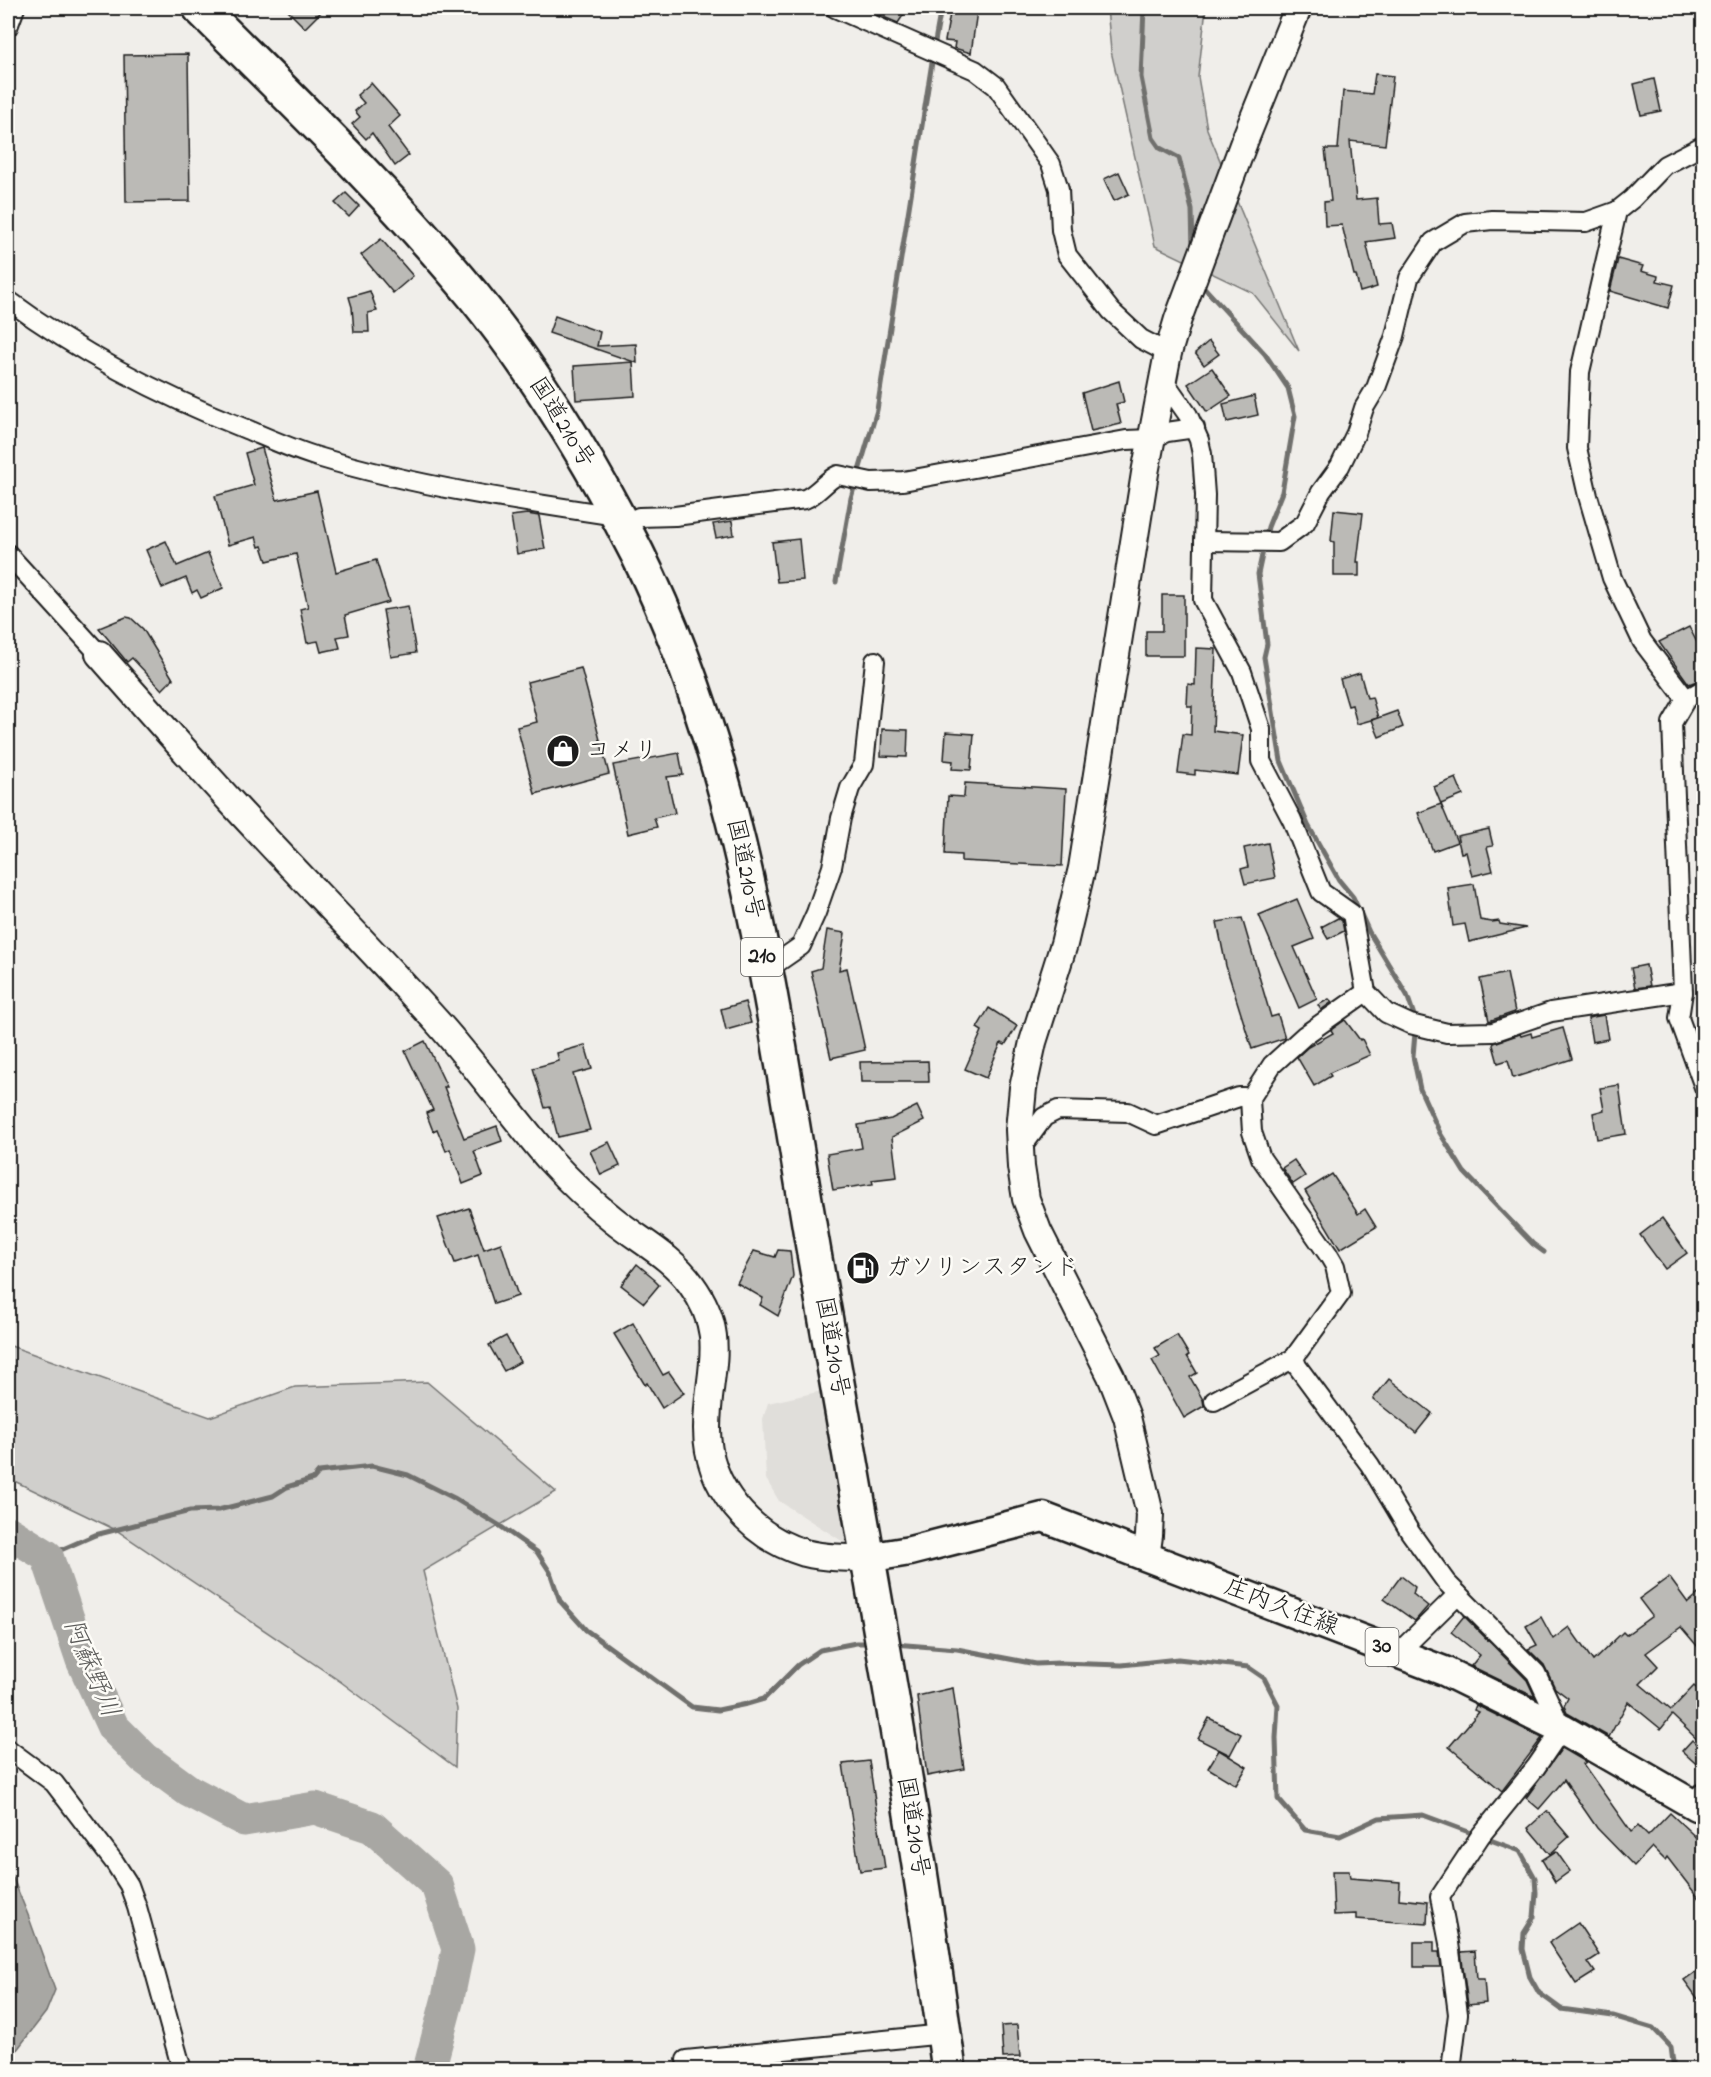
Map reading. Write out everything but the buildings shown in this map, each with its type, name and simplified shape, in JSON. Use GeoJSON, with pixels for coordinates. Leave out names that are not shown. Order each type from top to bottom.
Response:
{"type":"FeatureCollection","features":[{"type":"Feature","properties":{"kind":"highway","name":"国道210号"},"geometry":{"type":"LineString","coordinates":[[200,8],[366,176],[439,256],[477,300],[523,363],[560,417],[619,520],[667,619],[693,688],[734,822],[765,971],[908,1804],[948,2070]]}},
{"type":"Feature","properties":{"kind":"main road","name":"庄内久住線"},"geometry":{"type":"LineString","coordinates":[[867,1558],[910,1551],[1042,1517],[1444,1671],[1562,1729],[1701,1806]]}},
{"type":"Feature","properties":{"kind":"street"},"geometry":{"type":"LineString","coordinates":[[8,27],[15,8]]}},
{"type":"Feature","properties":{"kind":"street"},"geometry":{"type":"LineString","coordinates":[[835,8],[975,70],[996,86],[1051,164],[1059,189],[1060,230],[1067,255],[1111,311],[1141,339],[1171,341]]}},
{"type":"Feature","properties":{"kind":"street"},"geometry":{"type":"LineString","coordinates":[[1146,1557],[1150,1514],[1127,1417],[1111,1376],[1038,1231],[1026,1199],[1019,1130],[1023,1088],[1032,1042],[1064,944],[1082,868],[1151,439],[1171,341],[1244,142],[1298,8]]}},
{"type":"Feature","properties":{"kind":"street"},"geometry":{"type":"LineString","coordinates":[[1204,541],[1279,542],[1305,523],[1321,492],[1340,466],[1356,433],[1364,408],[1376,388],[1395,336],[1409,278],[1433,242],[1465,223],[1492,220],[1586,222],[1617,211],[1665,165],[1704,146]]}},
{"type":"Feature","properties":{"kind":"street"},"geometry":{"type":"LineString","coordinates":[[1617,211],[1580,372],[1577,448],[1588,496],[1612,578],[1642,641],[1686,699]]}},
{"type":"Feature","properties":{"kind":"street"},"geometry":{"type":"LineString","coordinates":[[8,300],[79,348],[139,381],[219,418],[315,456],[383,474],[619,520],[675,516],[805,499],[817,493],[832,477],[838,476],[871,482],[896,482],[1126,440],[1151,439],[1167,432],[1195,428]]}},
{"type":"Feature","properties":{"kind":"street"},"geometry":{"type":"LineString","coordinates":[[1161,385],[1169,388],[1195,428],[1202,454],[1205,495],[1203,600],[1242,672],[1261,729],[1261,761],[1292,820],[1321,892],[1352,914],[1366,992],[1386,1013],[1410,1024],[1447,1034],[1493,1032],[1551,1012],[1683,992]]}},
{"type":"Feature","properties":{"kind":"street"},"geometry":{"type":"LineString","coordinates":[[8,554],[233,804],[437,1022],[573,1184],[615,1221],[675,1264],[701,1298],[714,1335],[715,1354],[706,1429],[708,1446],[717,1479],[729,1498],[751,1523],[783,1545],[806,1553],[825,1556],[867,1558]]}},
{"type":"Feature","properties":{"kind":"street"},"geometry":{"type":"LineString","coordinates":[[765,971],[801,946],[816,913],[829,876],[850,788],[864,764],[875,661]]}},
{"type":"Feature","properties":{"kind":"street"},"geometry":{"type":"LineString","coordinates":[[1704,689],[1686,699],[1672,723],[1683,992],[1679,1018],[1704,1087]]}},
{"type":"Feature","properties":{"kind":"street"},"geometry":{"type":"LineString","coordinates":[[1214,1401],[1294,1358],[1341,1293],[1335,1266],[1328,1254],[1261,1158],[1252,1132],[1250,1099],[1272,1065],[1305,1035],[1366,992]]}},
{"type":"Feature","properties":{"kind":"street"},"geometry":{"type":"LineString","coordinates":[[1020,1150],[1044,1117],[1058,1110],[1128,1112],[1156,1125],[1239,1097],[1250,1099]]}},
{"type":"Feature","properties":{"kind":"street"},"geometry":{"type":"LineString","coordinates":[[1294,1358],[1297,1366],[1370,1465],[1410,1532],[1446,1582],[1536,1673],[1562,1729],[1536,1767],[1481,1835],[1440,1897],[1449,1943],[1458,2014],[1451,2070]]}},
{"type":"Feature","properties":{"kind":"street"},"geometry":{"type":"LineString","coordinates":[[1398,1653],[1458,1594]]}},
{"type":"Feature","properties":{"kind":"street"},"geometry":{"type":"LineString","coordinates":[[8,1749],[54,1783],[129,1885],[137,1906],[182,2070]]}},
{"type":"Feature","properties":{"kind":"street"},"geometry":{"type":"LineString","coordinates":[[686,2060],[944,2034]]}},
{"type":"Feature","properties":{"kind":"shaded area"},"geometry":{"type":"Polygon","coordinates":[[[1107,8],[1206,8],[1198,77],[1207,129],[1299,351],[1253,293],[1155,246],[1111,51],[1107,8]]]}},
{"type":"Feature","properties":{"kind":"shaded area"},"geometry":{"type":"Polygon","coordinates":[[[8,1345],[210,1417],[295,1387],[427,1382],[556,1492],[423,1571],[457,1709],[455,1767],[341,1682],[116,1530],[8,1478],[8,1345]]]}},
{"type":"Feature","properties":{"kind":"shaded area"},"geometry":{"type":"Polygon","coordinates":[[[822,1391],[853,1548],[779,1501],[766,1479],[763,1419],[768,1403],[822,1391]]]}},
{"type":"Feature","properties":{"kind":"shaded area"},"geometry":{"type":"Polygon","coordinates":[[[8,1866],[55,1990],[46,2012],[16,2051],[8,2054],[8,1866]]]}},
{"type":"Feature","properties":{"kind":"waterway"},"geometry":{"type":"LineString","coordinates":[[934,47],[941,8]]}},
{"type":"Feature","properties":{"kind":"waterway"},"geometry":{"type":"LineString","coordinates":[[1144,8],[1141,77],[1153,138],[1160,148],[1179,158],[1192,210],[1193,250]]}},
{"type":"Feature","properties":{"kind":"waterway"},"geometry":{"type":"LineString","coordinates":[[836,582],[851,498],[877,410],[933,56]]}},
{"type":"Feature","properties":{"kind":"waterway"},"geometry":{"type":"LineString","coordinates":[[1200,283],[1265,354],[1288,388],[1295,416],[1282,492],[1268,527],[1258,574],[1267,644],[1264,657],[1281,761],[1308,825],[1339,880],[1353,897],[1369,932],[1407,995],[1416,1021],[1413,1056],[1420,1089],[1440,1133],[1464,1172],[1533,1244],[1544,1252]]}},
{"type":"Feature","properties":{"kind":"waterway"},"geometry":{"type":"LineString","coordinates":[[47,1556],[95,1535],[190,1511],[218,1510],[273,1496],[287,1487],[313,1479],[319,1472],[372,1466],[408,1475],[454,1498],[537,1552],[550,1572],[560,1601],[586,1630],[692,1707],[718,1710],[764,1699],[798,1665],[820,1650],[856,1643],[873,1643]]}},
{"type":"Feature","properties":{"kind":"waterway","name":"阿蘇野川"},"geometry":{"type":"LineString","coordinates":[[8,1532],[47,1556],[82,1660],[113,1727],[144,1758],[189,1791],[244,1820],[315,1808],[372,1827],[437,1885],[458,1949],[429,2070]]}},
{"type":"Feature","properties":{"kind":"waterway"},"geometry":{"type":"LineString","coordinates":[[894,1644],[957,1649],[1036,1664],[1122,1665],[1178,1659],[1248,1667],[1264,1678],[1278,1705],[1276,1738],[1278,1799],[1305,1830],[1340,1836],[1379,1818],[1423,1815],[1520,1851],[1535,1878],[1534,1917],[1524,1933],[1523,1949],[1530,1977],[1539,1993],[1561,2009],[1613,2016],[1653,2028],[1671,2047],[1674,2070]]}},
{"type":"Feature","properties":{"kind":"place","name":"コメリ"},"geometry":{"type":"Point","coordinates":[563,751]}},
{"type":"Feature","properties":{"kind":"place","name":"ガソリンスタンド"},"geometry":{"type":"Point","coordinates":[863,1268]}}]}
